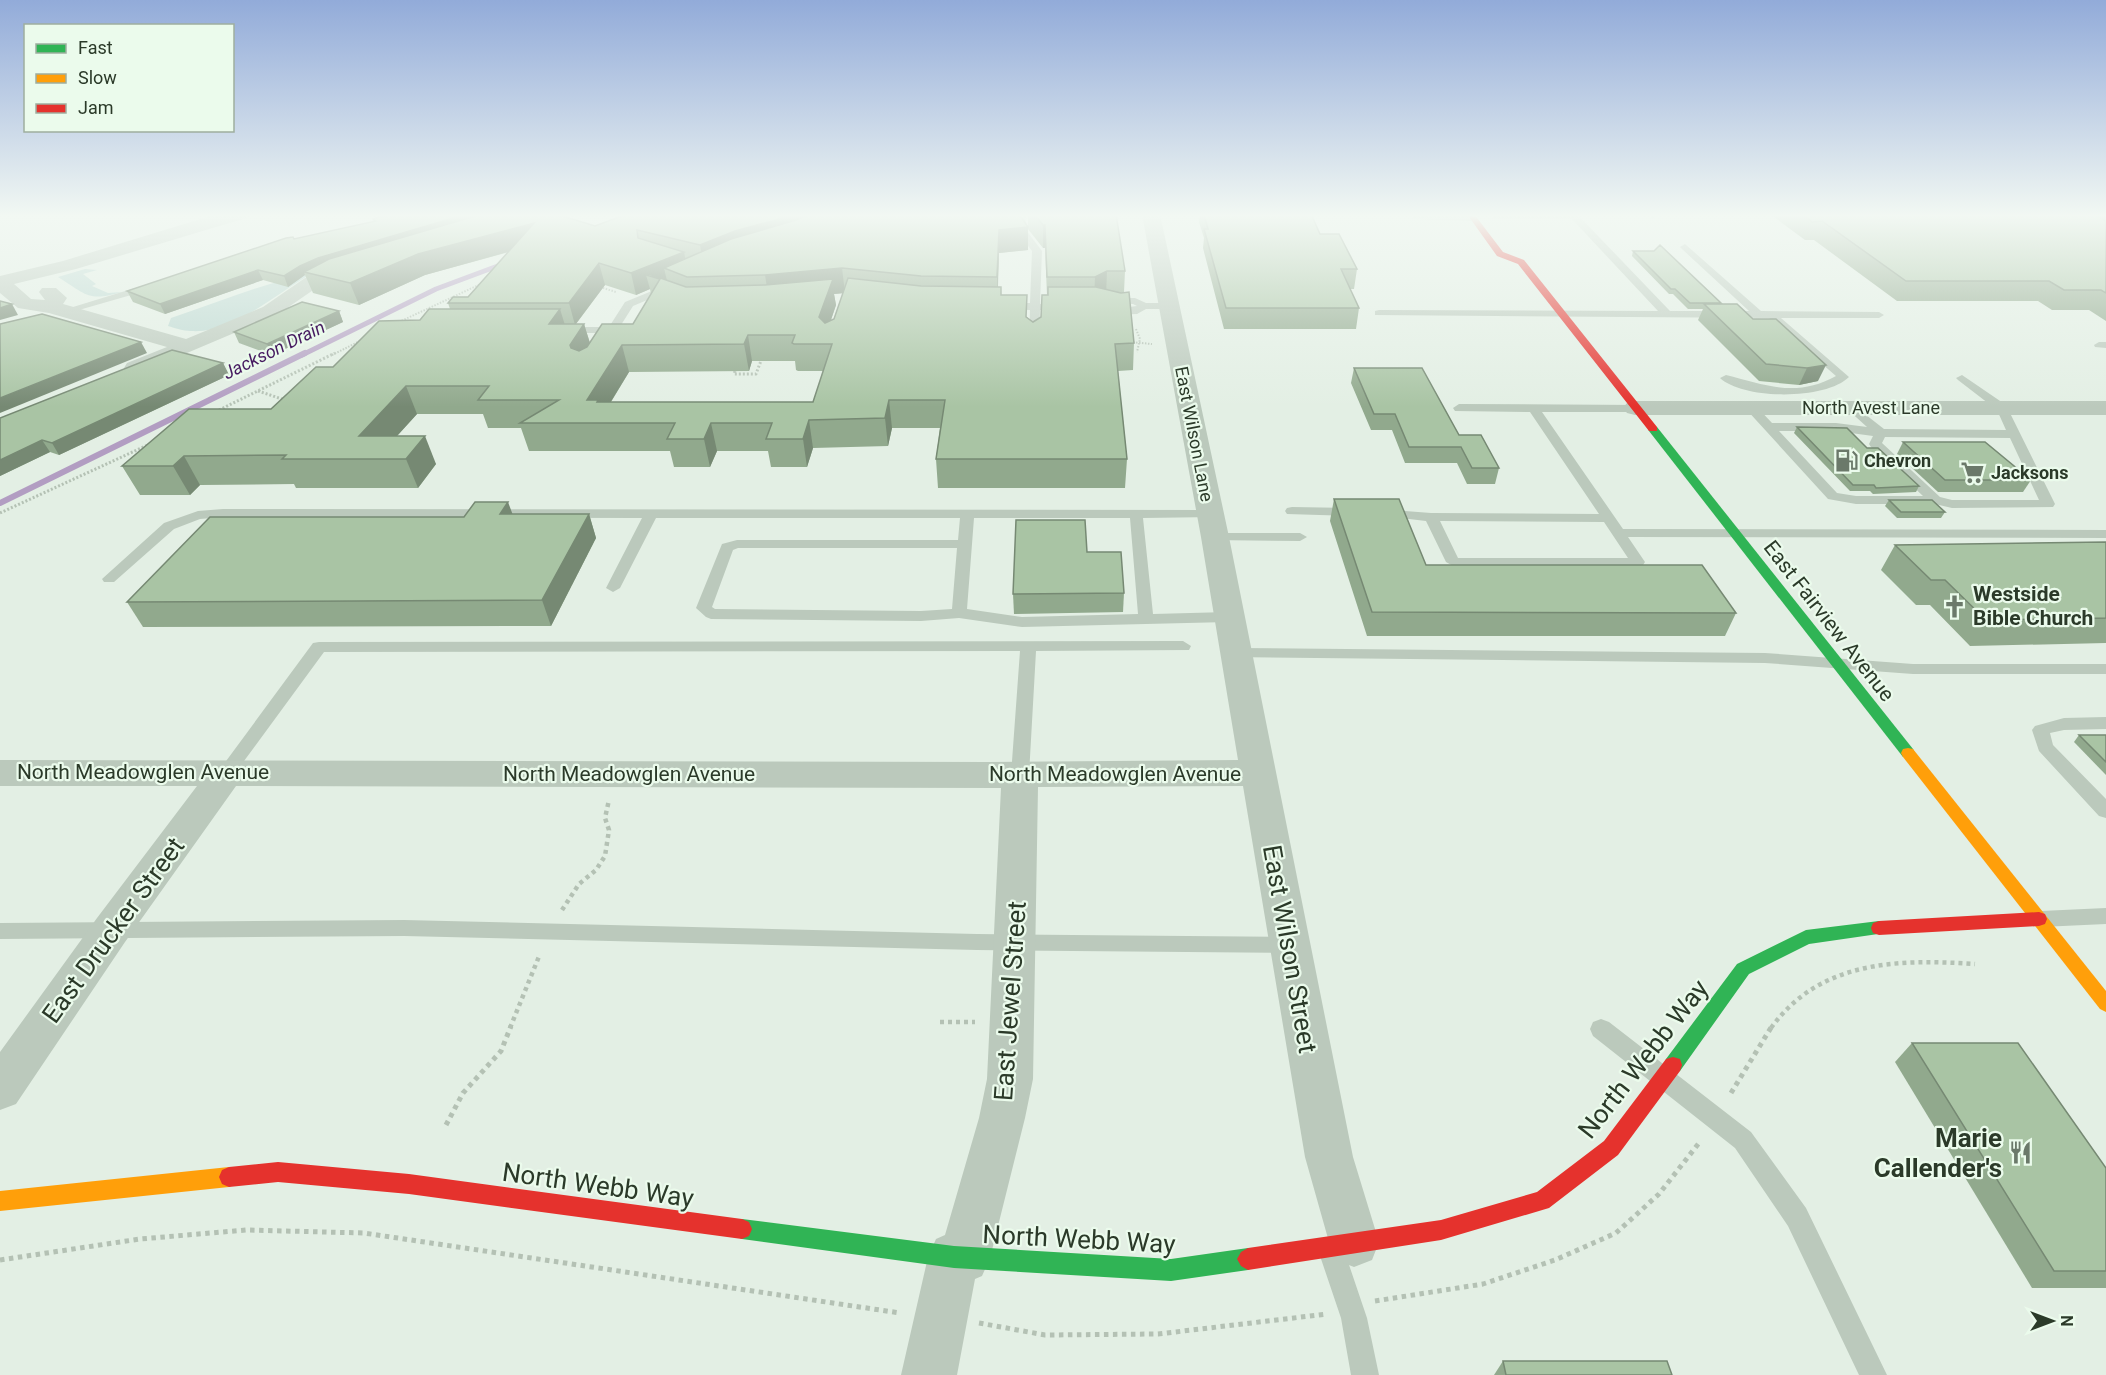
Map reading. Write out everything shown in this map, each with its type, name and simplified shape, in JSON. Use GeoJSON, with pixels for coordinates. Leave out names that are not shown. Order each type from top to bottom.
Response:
{"type":"FeatureCollection","features":[{"type":"Feature","properties":{"kind":"main road","name":"East Fairview Avenue"},"geometry":{"type":"LineString","coordinates":[[1537,278],[1561,314],[2106,1004]]}},
{"type":"Feature","properties":{"kind":"main road","name":"North Webb Way"},"geometry":{"type":"LineString","coordinates":[[0,1201],[278,1172],[409,1184],[959,1257],[1171,1270],[1441,1230],[1542,1201],[1611,1148],[1743,969],[1806,937],[1890,927],[2039,919]]}},
{"type":"Feature","properties":{"kind":"street"},"geometry":{"type":"LineString","coordinates":[[0,283],[16,278]]}},
{"type":"Feature","properties":{"kind":"street"},"geometry":{"type":"LineString","coordinates":[[35,278],[35,282],[57,298],[58,309]]}},
{"type":"Feature","properties":{"kind":"street"},"geometry":{"type":"LineString","coordinates":[[122,374],[270,311],[321,278]]}},
{"type":"Feature","properties":{"kind":"street","name":"East Wilson Lane"},"geometry":{"type":"LineString","coordinates":[[1163,278],[1213,526],[1232,635]]}},
{"type":"Feature","properties":{"kind":"street"},"geometry":{"type":"LineString","coordinates":[[0,283],[25,304],[58,309],[188,346]]}},
{"type":"Feature","properties":{"kind":"street"},"geometry":{"type":"LineString","coordinates":[[20,324],[58,309]]}},
{"type":"Feature","properties":{"kind":"street","name":"North Avest Lane"},"geometry":{"type":"LineString","coordinates":[[1635,408],[2106,408]]}},
{"type":"Feature","properties":{"kind":"street","name":"East Wilson Street"},"geometry":{"type":"LineString","coordinates":[[1232,635],[1329,1158],[1342,1244]]}},
{"type":"Feature","properties":{"kind":"street","name":"East Drucker Street"},"geometry":{"type":"LineString","coordinates":[[0,1089],[111,930],[227,772]]}},
{"type":"Feature","properties":{"kind":"street","name":"North Meadowglen Avenue"},"geometry":{"type":"LineString","coordinates":[[0,773],[1020,775],[1257,773]]}},
{"type":"Feature","properties":{"kind":"street","name":"East Jewel Street"},"geometry":{"type":"LineString","coordinates":[[929,1375],[959,1257],[999,1128],[1010,1079],[1020,775]]}},
{"type":"Feature","properties":{"kind":"lane"},"geometry":{"type":"LineString","coordinates":[[1034,343],[1037,278]]}},
{"type":"Feature","properties":{"kind":"lane"},"geometry":{"type":"LineString","coordinates":[[1633,278],[1667,314]]}},
{"type":"Feature","properties":{"kind":"lane"},"geometry":{"type":"LineString","coordinates":[[1720,278],[1758,314]]}},
{"type":"Feature","properties":{"kind":"lane"},"geometry":{"type":"LineString","coordinates":[[602,347],[629,304],[684,280]]}},
{"type":"Feature","properties":{"kind":"lane"},"geometry":{"type":"LineString","coordinates":[[58,309],[156,284]]}},
{"type":"Feature","properties":{"kind":"lane"},"geometry":{"type":"LineString","coordinates":[[656,293],[674,300]]}},
{"type":"Feature","properties":{"kind":"lane"},"geometry":{"type":"LineString","coordinates":[[991,306],[1077,307]]}},
{"type":"Feature","properties":{"kind":"lane"},"geometry":{"type":"LineString","coordinates":[[1144,306],[1168,306]]}},
{"type":"Feature","properties":{"kind":"lane"},"geometry":{"type":"LineString","coordinates":[[1379,313],[1880,315]]}},
{"type":"Feature","properties":{"kind":"lane"},"geometry":{"type":"LineString","coordinates":[[1726,378],[1750,387],[1802,390],[1831,386],[1843,377],[1772,315]]}},
{"type":"Feature","properties":{"kind":"lane"},"geometry":{"type":"LineString","coordinates":[[558,330],[612,330]]}},
{"type":"Feature","properties":{"kind":"lane"},"geometry":{"type":"LineString","coordinates":[[1751,408],[1833,496],[1856,500],[1935,500],[1952,504],[2048,504],[2002,408],[1962,378]]}},
{"type":"Feature","properties":{"kind":"lane"},"geometry":{"type":"LineString","coordinates":[[1459,408],[1635,408]]}},
{"type":"Feature","properties":{"kind":"lane"},"geometry":{"type":"LineString","coordinates":[[1431,517],[1453,562],[1638,562],[1606,518],[1534,408]]}},
{"type":"Feature","properties":{"kind":"lane"},"geometry":{"type":"LineString","coordinates":[[1852,408],[1881,433]]}},
{"type":"Feature","properties":{"kind":"lane"},"geometry":{"type":"LineString","coordinates":[[1767,427],[1836,427],[1881,433],[2013,434]]}},
{"type":"Feature","properties":{"kind":"lane"},"geometry":{"type":"LineString","coordinates":[[1881,433],[1875,444],[1935,500]]}},
{"type":"Feature","properties":{"kind":"lane"},"geometry":{"type":"LineString","coordinates":[[1292,511],[1370,512],[1431,517],[1606,518]]}},
{"type":"Feature","properties":{"kind":"lane"},"geometry":{"type":"LineString","coordinates":[[613,588],[651,514]]}},
{"type":"Feature","properties":{"kind":"lane"},"geometry":{"type":"LineString","coordinates":[[959,613],[967,514]]}},
{"type":"Feature","properties":{"kind":"lane"},"geometry":{"type":"LineString","coordinates":[[1136,514],[1146,619]]}},
{"type":"Feature","properties":{"kind":"lane"},"geometry":{"type":"LineString","coordinates":[[109,579],[169,526],[198,515],[1136,514],[1300,537]]}},
{"type":"Feature","properties":{"kind":"lane"},"geometry":{"type":"LineString","coordinates":[[1618,533],[2106,534]]}},
{"type":"Feature","properties":{"kind":"lane"},"geometry":{"type":"LineString","coordinates":[[965,544],[737,544],[728,548],[704,608],[711,614],[921,616],[959,613],[1022,622],[1146,619],[1232,635],[1765,658],[1913,669],[2106,669]]}},
{"type":"Feature","properties":{"kind":"lane"},"geometry":{"type":"LineString","coordinates":[[227,772],[319,646],[1183,646]]}},
{"type":"Feature","properties":{"kind":"lane"},"geometry":{"type":"LineString","coordinates":[[1020,775],[1028,647]]}},
{"type":"Feature","properties":{"kind":"lane"},"geometry":{"type":"LineString","coordinates":[[2106,723],[2064,724],[2041,730],[2045,747],[2106,812]]}},
{"type":"Feature","properties":{"kind":"lane"},"geometry":{"type":"LineString","coordinates":[[2039,919],[2106,916]]}},
{"type":"Feature","properties":{"kind":"lane"},"geometry":{"type":"LineString","coordinates":[[0,931],[404,928],[1015,942],[1289,945]]}},
{"type":"Feature","properties":{"kind":"lane"},"geometry":{"type":"LineString","coordinates":[[1601,1029],[1743,1140],[1797,1217],[1873,1375]]}},
{"type":"Feature","properties":{"kind":"lane"},"geometry":{"type":"LineString","coordinates":[[1342,1244],[1365,1375]]}},
{"type":"Feature","properties":{"kind":"path"},"geometry":{"type":"LineString","coordinates":[[395,324],[491,279]]}},
{"type":"Feature","properties":{"kind":"path"},"geometry":{"type":"LineString","coordinates":[[596,286],[619,293]]}},
{"type":"Feature","properties":{"kind":"path"},"geometry":{"type":"LineString","coordinates":[[1135,327],[1140,334],[1137,352]]}},
{"type":"Feature","properties":{"kind":"path"},"geometry":{"type":"LineString","coordinates":[[216,411],[364,340]]}},
{"type":"Feature","properties":{"kind":"path"},"geometry":{"type":"LineString","coordinates":[[1129,342],[1158,345]]}},
{"type":"Feature","properties":{"kind":"path"},"geometry":{"type":"LineString","coordinates":[[735,372],[734,374],[756,374],[763,356]]}},
{"type":"Feature","properties":{"kind":"path"},"geometry":{"type":"LineString","coordinates":[[258,391],[289,402]]}},
{"type":"Feature","properties":{"kind":"path"},"geometry":{"type":"LineString","coordinates":[[0,513],[154,442]]}},
{"type":"Feature","properties":{"kind":"path"},"geometry":{"type":"LineString","coordinates":[[446,1125],[463,1093],[501,1051],[534,966],[566,901],[579,884],[596,870],[605,856],[609,830],[605,818],[606,805],[614,791]]}},
{"type":"Feature","properties":{"kind":"path"},"geometry":{"type":"LineString","coordinates":[[1731,1093],[1777,1019],[1803,993],[1831,978],[1879,964],[1954,962],[1975,964]]}},
{"type":"Feature","properties":{"kind":"path"},"geometry":{"type":"LineString","coordinates":[[1375,1301],[1483,1284],[1556,1260],[1616,1233],[1659,1194],[1698,1143]]}},
{"type":"Feature","properties":{"kind":"path"},"geometry":{"type":"LineString","coordinates":[[0,1260],[140,1239],[246,1230],[364,1233],[910,1314]]}},
{"type":"Feature","properties":{"kind":"path"},"geometry":{"type":"LineString","coordinates":[[979,1323],[1045,1335],[1158,1334],[1330,1313]]}},
{"type":"Feature","properties":{"kind":"shaded area"},"geometry":{"type":"Polygon","coordinates":[[[60,278],[88,278],[96,284],[92,286],[108,293],[122,292],[94,296],[82,292],[60,278]]]}},
{"type":"Feature","properties":{"kind":"shaded area"},"geometry":{"type":"Polygon","coordinates":[[[291,278],[304,278],[255,310],[223,326],[191,331],[168,326],[171,318],[291,278]]]}},
{"type":"Feature","properties":{"kind":"building"},"geometry":{"type":"Polygon","coordinates":[[[165,278],[234,278],[160,304],[127,291],[165,278]]]}},
{"type":"Feature","properties":{"kind":"building"},"geometry":{"type":"Polygon","coordinates":[[[330,278],[361,278],[350,283],[330,278]]]}},
{"type":"Feature","properties":{"kind":"building"},"geometry":{"type":"Polygon","coordinates":[[[485,278],[588,278],[569,303],[448,303],[453,297],[468,297],[485,278]]]}},
{"type":"Feature","properties":{"kind":"building"},"geometry":{"type":"Polygon","coordinates":[[[657,278],[661,278],[686,287],[765,285],[833,279],[819,317],[825,323],[834,319],[848,278],[921,286],[1001,287],[1001,295],[1027,295],[1026,317],[1033,322],[1041,317],[1042,295],[1048,295],[1048,287],[1096,287],[1121,293],[1129,292],[1134,343],[1115,344],[1127,459],[936,459],[945,400],[889,400],[885,418],[809,420],[803,439],[766,439],[772,423],[711,423],[704,439],[667,439],[675,423],[520,423],[559,400],[478,400],[489,386],[406,386],[359,436],[425,436],[406,459],[282,459],[286,455],[184,456],[173,466],[122,466],[189,409],[271,409],[316,367],[333,367],[379,321],[420,320],[429,309],[560,309],[549,324],[584,324],[570,345],[571,348],[579,351],[587,347],[602,324],[633,324],[660,279],[657,278]],[[748,335],[744,344],[622,345],[587,400],[598,400],[597,402],[813,402],[832,344],[792,343],[795,335],[748,335]]]}},
{"type":"Feature","properties":{"kind":"building"},"geometry":{"type":"Polygon","coordinates":[[[1218,278],[1345,278],[1359,308],[1226,308],[1218,278]]]}},
{"type":"Feature","properties":{"kind":"building"},"geometry":{"type":"Polygon","coordinates":[[[1660,278],[1695,278],[1721,303],[1690,303],[1675,289],[1671,289],[1660,278]]]}},
{"type":"Feature","properties":{"kind":"building"},"geometry":{"type":"Polygon","coordinates":[[[1902,278],[2106,278],[2106,293],[2101,290],[2064,290],[2049,281],[1906,281],[1902,278]]]}},
{"type":"Feature","properties":{"kind":"building"},"geometry":{"type":"Polygon","coordinates":[[[0,301],[12,304],[0,308],[0,301]]]}},
{"type":"Feature","properties":{"kind":"building"},"geometry":{"type":"Polygon","coordinates":[[[302,302],[339,311],[267,344],[234,332],[302,302]]]}},
{"type":"Feature","properties":{"kind":"building"},"geometry":{"type":"Polygon","coordinates":[[[1704,304],[1737,304],[1753,319],[1776,319],[1826,365],[1807,368],[1766,364],[1704,304]]]}},
{"type":"Feature","properties":{"kind":"building"},"geometry":{"type":"Polygon","coordinates":[[[42,314],[141,342],[0,398],[0,324],[42,314]]]}},
{"type":"Feature","properties":{"kind":"building"},"geometry":{"type":"Polygon","coordinates":[[[172,350],[223,363],[52,443],[42,440],[0,460],[0,418],[172,350]]]}},
{"type":"Feature","properties":{"kind":"building"},"geometry":{"type":"Polygon","coordinates":[[[1354,368],[1422,368],[1459,435],[1481,435],[1499,468],[1472,468],[1461,447],[1409,447],[1395,414],[1374,414],[1354,368]]]}},
{"type":"Feature","properties":{"kind":"building","name":"Chevron"},"geometry":{"type":"Polygon","coordinates":[[[1797,427],[1847,428],[1867,448],[1878,448],[1919,486],[1876,488],[1874,485],[1853,485],[1797,427]]]}},
{"type":"Feature","properties":{"kind":"building"},"geometry":{"type":"Polygon","coordinates":[[[1903,442],[1985,442],[2031,480],[1945,480],[1903,442]]]}},
{"type":"Feature","properties":{"kind":"building"},"geometry":{"type":"Polygon","coordinates":[[[1334,499],[1399,499],[1426,565],[1702,565],[1736,613],[1372,612],[1334,499]]]}},
{"type":"Feature","properties":{"kind":"building"},"geometry":{"type":"Polygon","coordinates":[[[1889,500],[1932,500],[1945,512],[1901,512],[1889,500]]]}},
{"type":"Feature","properties":{"kind":"building"},"geometry":{"type":"Polygon","coordinates":[[[475,502],[508,502],[500,514],[589,514],[542,600],[127,602],[210,517],[464,517],[475,502]]]}},
{"type":"Feature","properties":{"kind":"building"},"geometry":{"type":"Polygon","coordinates":[[[1016,520],[1085,520],[1087,552],[1121,552],[1124,593],[1013,594],[1016,520]]]}},
{"type":"Feature","properties":{"kind":"building"},"geometry":{"type":"Polygon","coordinates":[[[2106,542],[2106,618],[1986,620],[1945,580],[1931,580],[1895,545],[2106,542]]]}},
{"type":"Feature","properties":{"kind":"building"},"geometry":{"type":"Polygon","coordinates":[[[2079,735],[2106,735],[2106,762],[2079,735]]]}},
{"type":"Feature","properties":{"kind":"building"},"geometry":{"type":"Polygon","coordinates":[[[1912,1043],[2018,1043],[2106,1168],[2106,1271],[2054,1271],[1912,1043]]]}},
{"type":"Feature","properties":{"kind":"building"},"geometry":{"type":"Polygon","coordinates":[[[1503,1361],[1667,1361],[1672,1375],[1506,1375],[1503,1361]]]}},
{"type":"Feature","properties":{"kind":"waterway","name":"Jackson Drain"},"geometry":{"type":"LineString","coordinates":[[302,355],[436,289],[465,278]]}},
{"type":"Feature","properties":{"kind":"waterway","name":"Jackson Drain"},"geometry":{"type":"LineString","coordinates":[[0,503],[305,353]]}},
{"type":"Feature","properties":{"kind":"traffic: fast"},"geometry":{"type":"LineString","coordinates":[[1653,429],[1908,753]]}},
{"type":"Feature","properties":{"kind":"traffic: fast"},"geometry":{"type":"LineString","coordinates":[[1673,1065],[1743,969],[1806,937],[1879,928]]}},
{"type":"Feature","properties":{"kind":"traffic: fast"},"geometry":{"type":"LineString","coordinates":[[742,1229],[954,1257],[1171,1270],[1248,1259]]}},
{"type":"Feature","properties":{"kind":"traffic: slow"},"geometry":{"type":"LineString","coordinates":[[1908,753],[2106,1004]]}},
{"type":"Feature","properties":{"kind":"traffic: slow"},"geometry":{"type":"LineString","coordinates":[[0,1201],[229,1177]]}},
{"type":"Feature","properties":{"kind":"traffic: jam"},"geometry":{"type":"LineString","coordinates":[[1534,278],[1653,429]]}},
{"type":"Feature","properties":{"kind":"traffic: jam"},"geometry":{"type":"LineString","coordinates":[[1879,928],[2039,919]]}},
{"type":"Feature","properties":{"kind":"traffic: jam"},"geometry":{"type":"LineString","coordinates":[[1248,1259],[1441,1230],[1542,1201],[1611,1148],[1673,1065]]}},
{"type":"Feature","properties":{"kind":"traffic: jam"},"geometry":{"type":"LineString","coordinates":[[229,1177],[278,1172],[409,1184],[742,1229]]}},
{"type":"Feature","properties":{"kind":"place","name":"Chevron"},"geometry":{"type":"Point","coordinates":[1846,461]}},
{"type":"Feature","properties":{"kind":"place","name":"Jacksons"},"geometry":{"type":"Point","coordinates":[1973,473]}},
{"type":"Feature","properties":{"kind":"place","name":"Westside Bible Church"},"geometry":{"type":"Point","coordinates":[1955,606]}},
{"type":"Feature","properties":{"kind":"place","name":"Marie Callender's"},"geometry":{"type":"Point","coordinates":[2020,1153]}}]}
